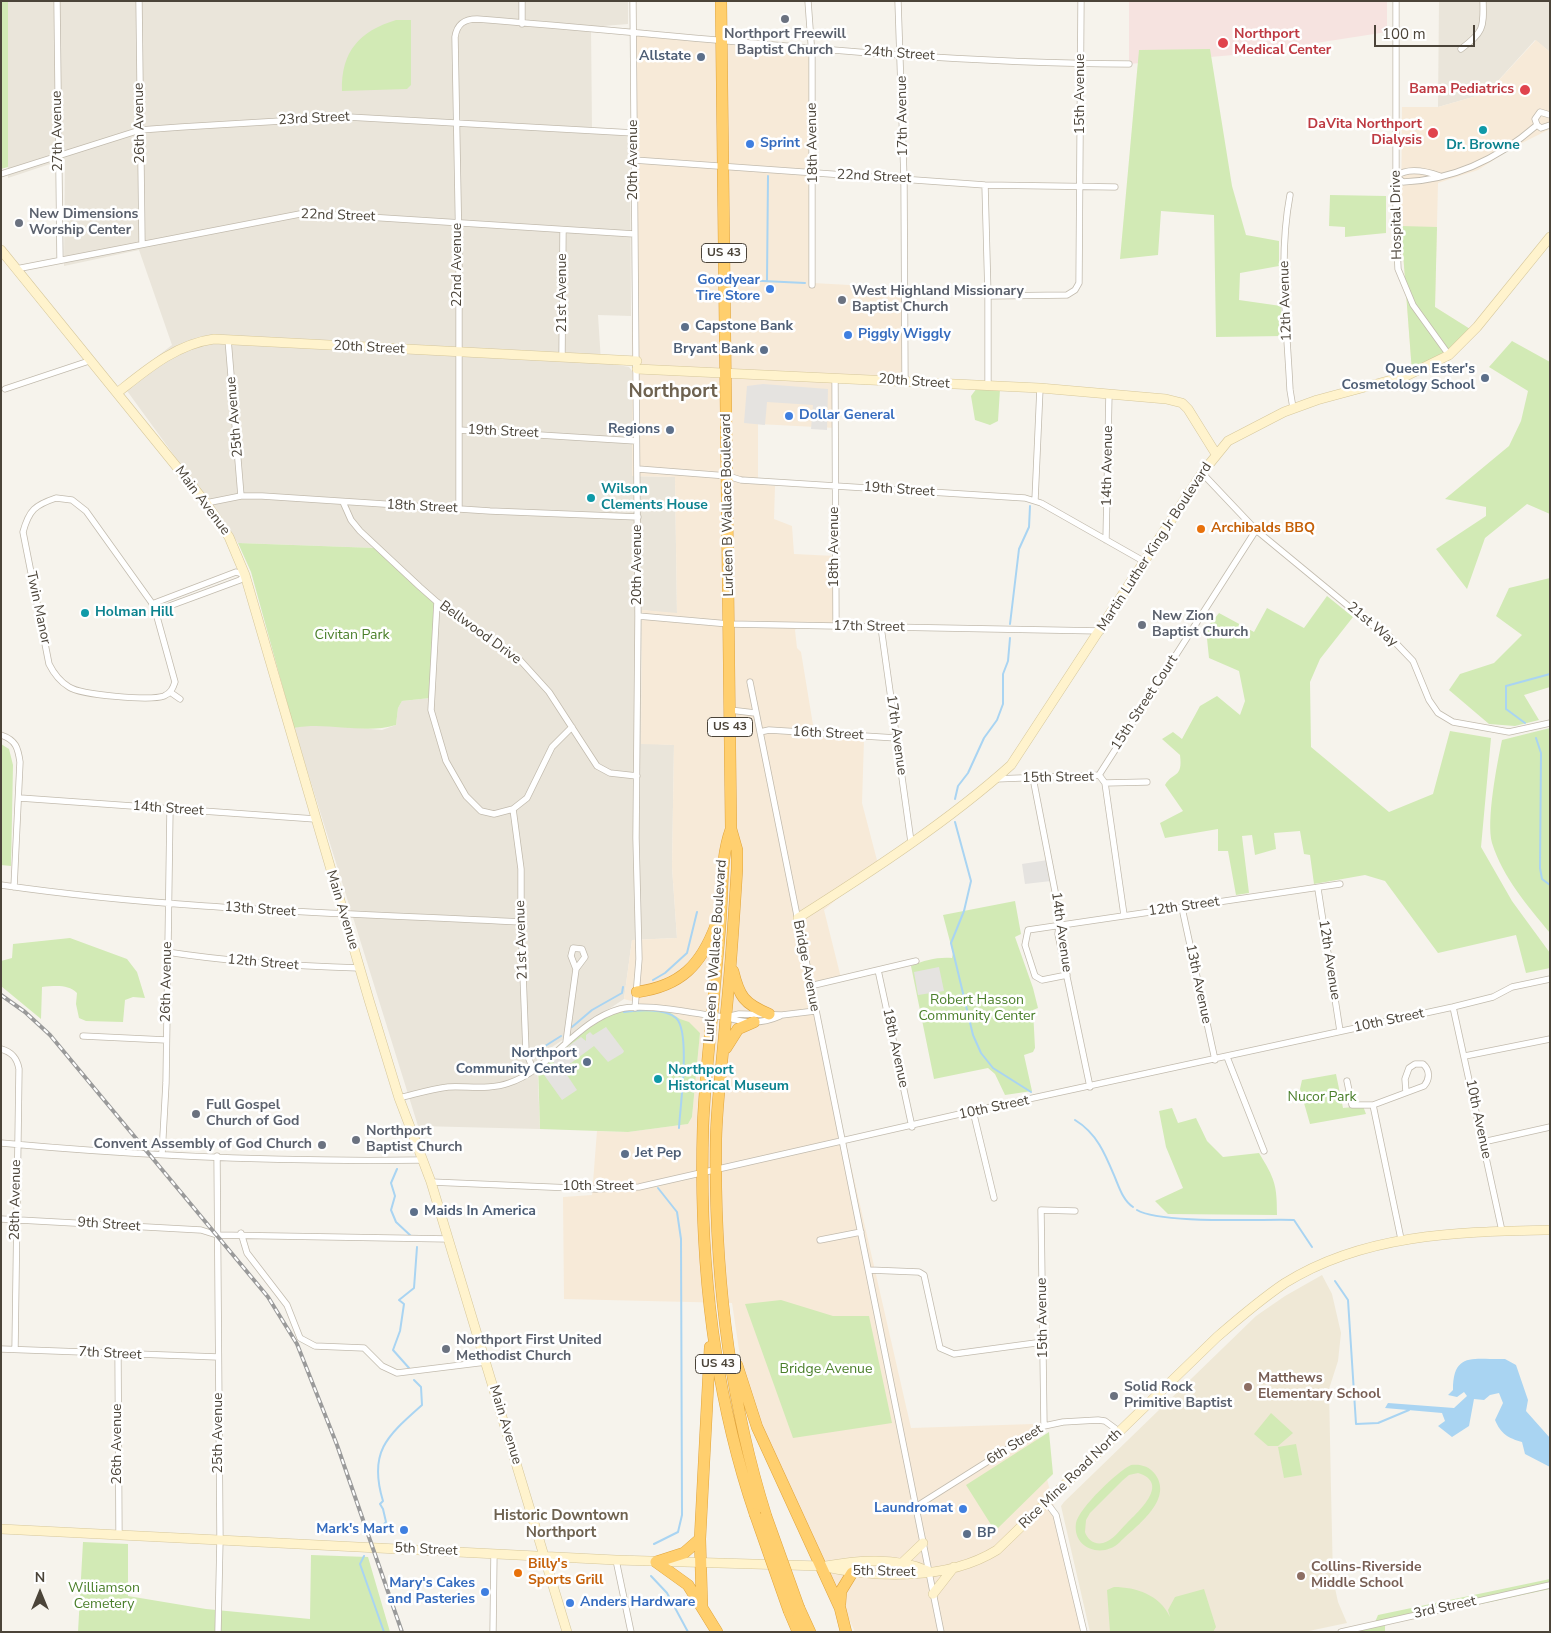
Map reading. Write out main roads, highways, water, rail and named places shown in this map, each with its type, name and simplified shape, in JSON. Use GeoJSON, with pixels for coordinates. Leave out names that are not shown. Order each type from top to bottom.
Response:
{"type":"FeatureCollection","features":[{"type":"Feature","properties":{"kind":"highway","name":"Lurleen B Wallace Boulevard"},"geometry":{"type":"LineString","coordinates":[[721,1],[723,42],[731,829],[736,850],[737,869],[716,1139],[721,1270],[728,1340],[745,1442],[761,1515]]}},
{"type":"Feature","properties":{"kind":"highway","name":"Lurleen B Wallace Boulevard"},"geometry":{"type":"LineString","coordinates":[[731,829],[724,850],[721,911],[706,1072],[703,1174],[709,1305],[729,1421],[742,1476],[761,1515],[794,1609],[798,1632]]}},
{"type":"Feature","properties":{"kind":"highway"},"geometry":{"type":"LineString","coordinates":[[637,992],[654,990],[670,984],[687,973],[701,956],[721,911]]}},
{"type":"Feature","properties":{"kind":"highway"},"geometry":{"type":"LineString","coordinates":[[730,962],[740,994],[754,1008],[769,1014]]}},
{"type":"Feature","properties":{"kind":"highway"},"geometry":{"type":"LineString","coordinates":[[721,1061],[733,1034],[743,1026],[754,1022]]}},
{"type":"Feature","properties":{"kind":"highway"},"geometry":{"type":"LineString","coordinates":[[702,1606],[700,1539],[710,1364],[709,1305]]}},
{"type":"Feature","properties":{"kind":"highway"},"geometry":{"type":"LineString","coordinates":[[728,1340],[757,1427],[840,1608],[846,1632]]}},
{"type":"Feature","properties":{"kind":"highway"},"geometry":{"type":"LineString","coordinates":[[656,1562],[684,1553],[700,1539]]}},
{"type":"Feature","properties":{"kind":"highway"},"geometry":{"type":"LineString","coordinates":[[656,1562],[688,1584],[717,1632]]}},
{"type":"Feature","properties":{"kind":"highway"},"geometry":{"type":"LineString","coordinates":[[840,1608],[840,1591],[852,1573]]}},
{"type":"Feature","properties":{"kind":"highway","name":"Lurleen B Wallace Boulevard"},"geometry":{"type":"LineString","coordinates":[[794,1609],[810,1632]]}},
{"type":"Feature","properties":{"kind":"main road","name":"Martin Luther King Jr Boulevard"},"geometry":{"type":"LineString","coordinates":[[798,918],[911,842],[1011,765],[1202,473],[1225,444],[1238,434],[1293,408],[1406,376],[1449,356],[1477,327],[1550,236]]}},
{"type":"Feature","properties":{"kind":"main road","name":"Main Avenue"},"geometry":{"type":"LineString","coordinates":[[1,250],[89,361],[117,392],[206,503],[229,537],[245,575],[360,968],[400,1098],[431,1182],[567,1632]]}},
{"type":"Feature","properties":{"kind":"main road","name":"20th Street"},"geometry":{"type":"LineString","coordinates":[[117,392],[174,352],[198,342],[228,338],[458,352],[562,356],[637,365],[726,372],[951,385],[1040,388],[1174,400],[1188,409],[1216,454]]}},
{"type":"Feature","properties":{"kind":"main road","name":"Rice Mine Road North"},"geometry":{"type":"LineString","coordinates":[[928,1571],[954,1567],[985,1557],[997,1550],[1217,1337],[1269,1294],[1315,1268],[1359,1250],[1401,1239],[1433,1234],[1550,1230]]}},
{"type":"Feature","properties":{"kind":"main road","name":"5th Street"},"geometry":{"type":"LineString","coordinates":[[1,1529],[701,1564],[820,1566],[849,1562],[912,1563],[928,1571]]}},
{"type":"Feature","properties":{"kind":"main road"},"geometry":{"type":"LineString","coordinates":[[902,1563],[923,1543]]}},
{"type":"Feature","properties":{"kind":"main road","name":"5th Street"},"geometry":{"type":"LineString","coordinates":[[820,1566],[852,1573],[913,1575],[928,1571]]}},
{"type":"Feature","properties":{"kind":"main road"},"geometry":{"type":"LineString","coordinates":[[933,1594],[954,1567]]}},
{"type":"Feature","properties":{"kind":"water"},"geometry":{"type":"Polygon","coordinates":[[[1475,1359],[1505,1359],[1516,1365],[1528,1400],[1526,1411],[1550,1438],[1550,1467],[1525,1454],[1522,1442],[1502,1432],[1495,1420],[1503,1403],[1499,1393],[1490,1395],[1484,1400],[1474,1399],[1469,1426],[1452,1437],[1438,1426],[1445,1421],[1442,1413],[1385,1408],[1388,1403],[1454,1408],[1467,1396],[1464,1392],[1457,1397],[1448,1395],[1453,1390],[1454,1378],[1461,1363],[1475,1359]]]}},
{"type":"Feature","properties":{"kind":"waterway"},"geometry":{"type":"LineString","coordinates":[[767,281],[768,176]]}},
{"type":"Feature","properties":{"kind":"waterway"},"geometry":{"type":"LineString","coordinates":[[742,280],[805,283]]}},
{"type":"Feature","properties":{"kind":"waterway"},"geometry":{"type":"LineString","coordinates":[[1010,624],[1019,549],[1029,527],[1030,506]]}},
{"type":"Feature","properties":{"kind":"waterway"},"geometry":{"type":"LineString","coordinates":[[955,799],[958,786],[968,773],[984,738],[997,720],[1003,704],[1003,674],[1008,661],[1010,638]]}},
{"type":"Feature","properties":{"kind":"waterway"},"geometry":{"type":"LineString","coordinates":[[1525,723],[1506,709],[1506,686],[1550,674]]}},
{"type":"Feature","properties":{"kind":"waterway"},"geometry":{"type":"LineString","coordinates":[[1536,738],[1541,753],[1540,868],[1542,879],[1550,885]]}},
{"type":"Feature","properties":{"kind":"waterway"},"geometry":{"type":"LineString","coordinates":[[955,822],[971,881],[964,911],[951,943],[973,1035],[981,1053],[993,1068],[1031,1092]]}},
{"type":"Feature","properties":{"kind":"waterway"},"geometry":{"type":"LineString","coordinates":[[653,980],[665,973],[687,953],[697,912]]}},
{"type":"Feature","properties":{"kind":"waterway"},"geometry":{"type":"LineString","coordinates":[[572,1027],[592,1010],[622,993],[623,987]]}},
{"type":"Feature","properties":{"kind":"waterway"},"geometry":{"type":"LineString","coordinates":[[624,1012],[658,1011],[676,1018],[680,1026],[684,1053],[679,1128]]}},
{"type":"Feature","properties":{"kind":"waterway"},"geometry":{"type":"LineString","coordinates":[[534,1053],[561,1036]]}},
{"type":"Feature","properties":{"kind":"waterway"},"geometry":{"type":"LineString","coordinates":[[1075,1120],[1090,1132],[1100,1146],[1123,1195],[1133,1207]]}},
{"type":"Feature","properties":{"kind":"waterway"},"geometry":{"type":"LineString","coordinates":[[397,1169],[391,1183],[395,1196],[391,1210],[396,1222],[411,1236]]}},
{"type":"Feature","properties":{"kind":"waterway"},"geometry":{"type":"LineString","coordinates":[[654,1544],[678,1532],[682,1515],[681,1239],[677,1212],[658,1188]]}},
{"type":"Feature","properties":{"kind":"waterway"},"geometry":{"type":"LineString","coordinates":[[1137,1210],[1149,1214],[1188,1219],[1294,1220],[1312,1247]]}},
{"type":"Feature","properties":{"kind":"waterway"},"geometry":{"type":"LineString","coordinates":[[409,1368],[393,1350],[400,1331],[404,1304],[399,1300],[414,1288],[417,1247]]}},
{"type":"Feature","properties":{"kind":"waterway"},"geometry":{"type":"LineString","coordinates":[[1335,1281],[1348,1300],[1356,1424],[1378,1423],[1409,1410]]}},
{"type":"Feature","properties":{"kind":"waterway"},"geometry":{"type":"LineString","coordinates":[[375,1534],[386,1522],[380,1504],[383,1501],[378,1470],[380,1457],[390,1436],[422,1405],[421,1387],[414,1380]]}},
{"type":"Feature","properties":{"kind":"waterway"},"geometry":{"type":"LineString","coordinates":[[364,1556],[360,1564],[384,1632]]}},
{"type":"Feature","properties":{"kind":"waterway"},"geometry":{"type":"LineString","coordinates":[[651,1576],[667,1593],[688,1632]]}},
{"type":"Feature","properties":{"kind":"railway"},"geometry":{"type":"LineString","coordinates":[[1,995],[25,1012],[50,1035],[268,1297],[297,1344],[337,1445],[402,1632]]}},
{"type":"Feature","properties":{"kind":"place","name":"Northport Freewill Baptist Church"},"geometry":{"type":"Point","coordinates":[785,19]}},
{"type":"Feature","properties":{"kind":"place","name":"Northport Medical Center"},"geometry":{"type":"Point","coordinates":[1223,43]}},
{"type":"Feature","properties":{"kind":"place","name":"Allstate"},"geometry":{"type":"Point","coordinates":[701,57]}},
{"type":"Feature","properties":{"kind":"place","name":"Bama Pediatrics"},"geometry":{"type":"Point","coordinates":[1525,90]}},
{"type":"Feature","properties":{"kind":"place","name":"Dr. Browne"},"geometry":{"type":"Point","coordinates":[1483,130]}},
{"type":"Feature","properties":{"kind":"place","name":"DaVita Northport Dialysis"},"geometry":{"type":"Point","coordinates":[1433,133]}},
{"type":"Feature","properties":{"kind":"place","name":"Sprint"},"geometry":{"type":"Point","coordinates":[750,144]}},
{"type":"Feature","properties":{"kind":"place","name":"New Dimensions Worship Center"},"geometry":{"type":"Point","coordinates":[19,223]}},
{"type":"Feature","properties":{"kind":"place","name":"Goodyear Tire Store"},"geometry":{"type":"Point","coordinates":[770,289]}},
{"type":"Feature","properties":{"kind":"place","name":"West Highland Missionary Baptist Church"},"geometry":{"type":"Point","coordinates":[842,300]}},
{"type":"Feature","properties":{"kind":"place","name":"Capstone Bank"},"geometry":{"type":"Point","coordinates":[685,327]}},
{"type":"Feature","properties":{"kind":"place","name":"Piggly Wiggly"},"geometry":{"type":"Point","coordinates":[848,335]}},
{"type":"Feature","properties":{"kind":"place","name":"Bryant Bank"},"geometry":{"type":"Point","coordinates":[764,350]}},
{"type":"Feature","properties":{"kind":"place","name":"Queen Ester's Cosmetology School"},"geometry":{"type":"Point","coordinates":[1485,378]}},
{"type":"Feature","properties":{"kind":"place","name":"Dollar General"},"geometry":{"type":"Point","coordinates":[789,416]}},
{"type":"Feature","properties":{"kind":"place","name":"Regions"},"geometry":{"type":"Point","coordinates":[670,430]}},
{"type":"Feature","properties":{"kind":"place","name":"Wilson Clements House"},"geometry":{"type":"Point","coordinates":[591,498]}},
{"type":"Feature","properties":{"kind":"place","name":"Archibalds BBQ"},"geometry":{"type":"Point","coordinates":[1201,529]}},
{"type":"Feature","properties":{"kind":"place","name":"Holman Hill"},"geometry":{"type":"Point","coordinates":[85,613]}},
{"type":"Feature","properties":{"kind":"place","name":"New Zion Baptist Church"},"geometry":{"type":"Point","coordinates":[1142,625]}},
{"type":"Feature","properties":{"kind":"place","name":"Northport Community Center"},"geometry":{"type":"Point","coordinates":[587,1062]}},
{"type":"Feature","properties":{"kind":"place","name":"Northport Historical Museum"},"geometry":{"type":"Point","coordinates":[658,1079]}},
{"type":"Feature","properties":{"kind":"place","name":"Full Gospel Church of God"},"geometry":{"type":"Point","coordinates":[196,1114]}},
{"type":"Feature","properties":{"kind":"place","name":"Northport Baptist Church"},"geometry":{"type":"Point","coordinates":[356,1140]}},
{"type":"Feature","properties":{"kind":"place","name":"Convent Assembly of God Church"},"geometry":{"type":"Point","coordinates":[322,1145]}},
{"type":"Feature","properties":{"kind":"place","name":"Jet Pep"},"geometry":{"type":"Point","coordinates":[625,1154]}},
{"type":"Feature","properties":{"kind":"place","name":"Maids In America"},"geometry":{"type":"Point","coordinates":[414,1212]}},
{"type":"Feature","properties":{"kind":"place","name":"Northport First United Methodist Church"},"geometry":{"type":"Point","coordinates":[446,1349]}},
{"type":"Feature","properties":{"kind":"place","name":"Matthews Elementary School"},"geometry":{"type":"Point","coordinates":[1248,1387]}},
{"type":"Feature","properties":{"kind":"place","name":"Solid Rock Primitive Baptist"},"geometry":{"type":"Point","coordinates":[1114,1396]}},
{"type":"Feature","properties":{"kind":"place","name":"Laundromat"},"geometry":{"type":"Point","coordinates":[963,1509]}},
{"type":"Feature","properties":{"kind":"place","name":"Mark's Mart"},"geometry":{"type":"Point","coordinates":[404,1530]}},
{"type":"Feature","properties":{"kind":"place","name":"BP"},"geometry":{"type":"Point","coordinates":[967,1534]}},
{"type":"Feature","properties":{"kind":"place","name":"Billy's Sports Grill"},"geometry":{"type":"Point","coordinates":[518,1573]}},
{"type":"Feature","properties":{"kind":"place","name":"Collins-Riverside Middle School"},"geometry":{"type":"Point","coordinates":[1301,1576]}},
{"type":"Feature","properties":{"kind":"place","name":"Mary's Cakes and Pasteries"},"geometry":{"type":"Point","coordinates":[485,1592]}},
{"type":"Feature","properties":{"kind":"place","name":"Anders Hardware"},"geometry":{"type":"Point","coordinates":[570,1603]}},
{"type":"Feature","properties":{"kind":"district","name":"Northport"},"geometry":{"type":"Point","coordinates":[673,392]}},
{"type":"Feature","properties":{"kind":"district","name":"Historic Downtown Northport"},"geometry":{"type":"Point","coordinates":[561,1524]}},
{"type":"Feature","properties":{"kind":"park label","name":"Civitan Park"},"geometry":{"type":"Point","coordinates":[352,636]}},
{"type":"Feature","properties":{"kind":"park label","name":"Robert Hasson Community Center"},"geometry":{"type":"Point","coordinates":[977,1010]}},
{"type":"Feature","properties":{"kind":"park label","name":"Nucor Park"},"geometry":{"type":"Point","coordinates":[1322,1098]}},
{"type":"Feature","properties":{"kind":"park label","name":"Bridge Avenue"},"geometry":{"type":"Point","coordinates":[826,1370]}},
{"type":"Feature","properties":{"kind":"park label","name":"Williamson Cemetery"},"geometry":{"type":"Point","coordinates":[104,1598]}}]}
